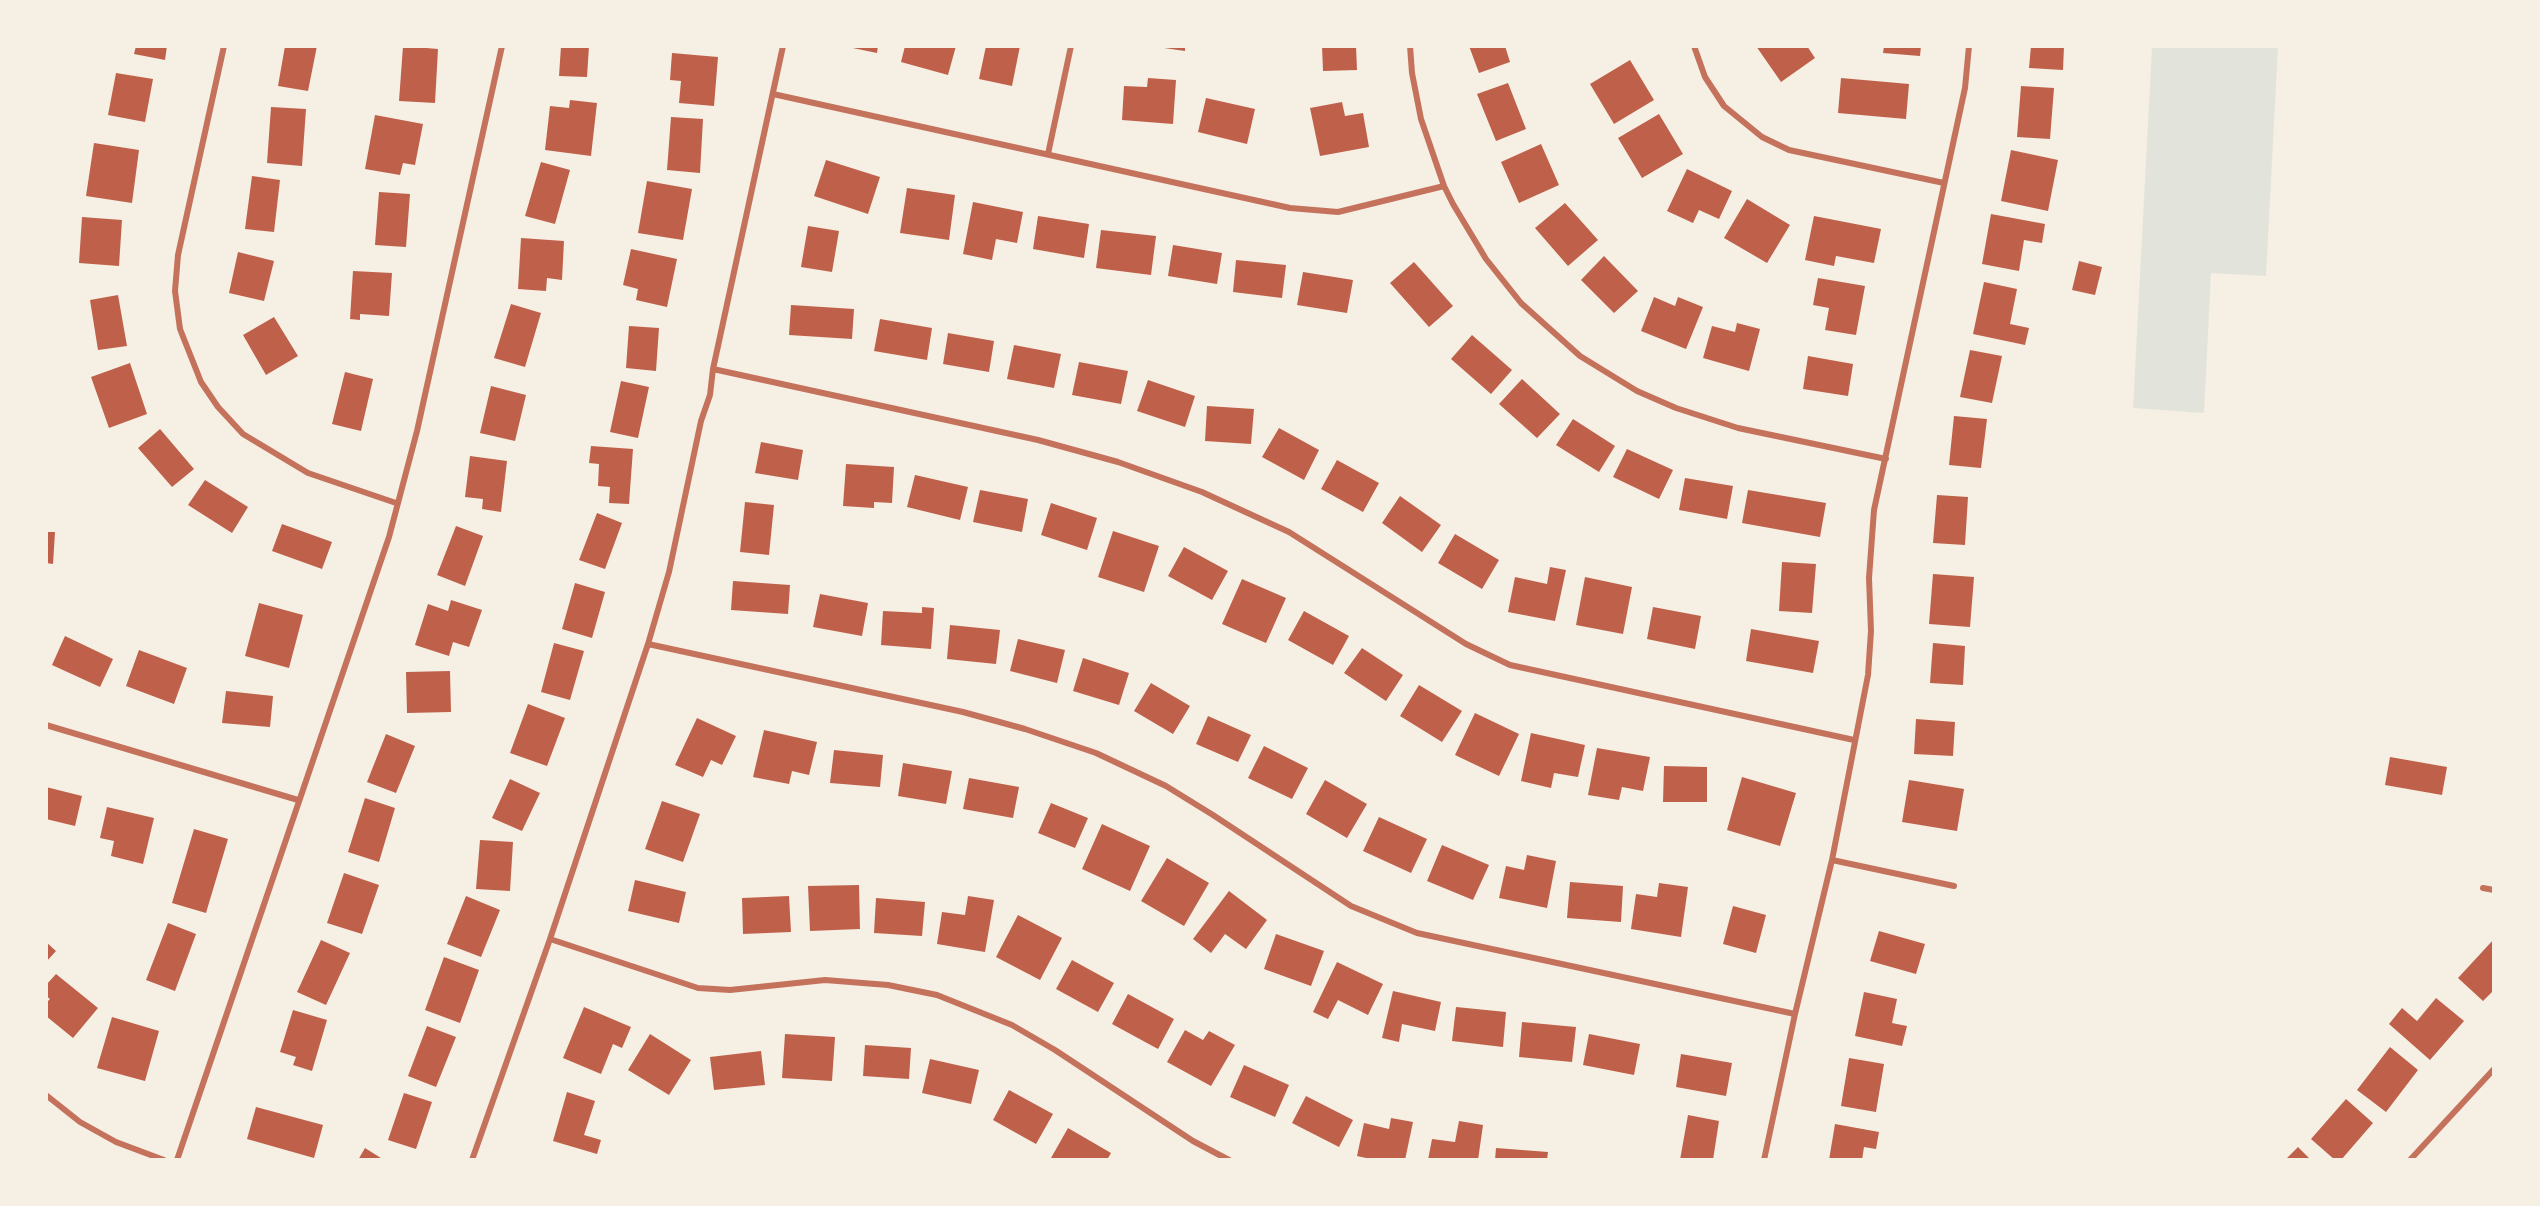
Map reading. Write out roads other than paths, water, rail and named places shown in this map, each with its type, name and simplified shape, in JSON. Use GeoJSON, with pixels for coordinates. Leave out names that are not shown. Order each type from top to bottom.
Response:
{"type":"FeatureCollection","features":[{"type":"Feature","properties":{"kind":"street"},"geometry":{"type":"LineString","coordinates":[[224,46],[178,255],[175,291],[180,329],[201,382],[218,407],[243,434],[308,472],[396,503]]}},
{"type":"Feature","properties":{"kind":"street"},"geometry":{"type":"LineString","coordinates":[[177,1160],[389,537],[396,503],[417,431],[502,46]]}},
{"type":"Feature","properties":{"kind":"street"},"geometry":{"type":"LineString","coordinates":[[472,1160],[550,939],[648,644],[669,572],[701,421],[710,395],[713,369],[783,46]]}},
{"type":"Feature","properties":{"kind":"street"},"geometry":{"type":"LineString","coordinates":[[1048,154],[1071,46]]}},
{"type":"Feature","properties":{"kind":"street"},"geometry":{"type":"LineString","coordinates":[[1410,46],[1412,73],[1421,119],[1444,186],[1486,259],[1521,303],[1580,356],[1637,391],[1676,408],[1738,428],[1886,459]]}},
{"type":"Feature","properties":{"kind":"street"},"geometry":{"type":"LineString","coordinates":[[1694,46],[1705,77],[1724,106],[1762,137],[1789,150],[1944,183]]}},
{"type":"Feature","properties":{"kind":"street"},"geometry":{"type":"LineString","coordinates":[[1764,1160],[1795,1014],[1832,860],[1868,675],[1872,631],[1869,578],[1874,510],[1965,88],[1969,46]]}},
{"type":"Feature","properties":{"kind":"street"},"geometry":{"type":"LineString","coordinates":[[773,94],[1290,208],[1338,212],[1444,186]]}},
{"type":"Feature","properties":{"kind":"street"},"geometry":{"type":"LineString","coordinates":[[713,369],[1038,440],[1118,462],[1202,492],[1289,532],[1466,644],[1510,665],[1854,740]]}},
{"type":"Feature","properties":{"kind":"street"},"geometry":{"type":"LineString","coordinates":[[648,644],[963,712],[1025,729],[1096,753],[1166,786],[1351,906],[1417,933],[1795,1014]]}},
{"type":"Feature","properties":{"kind":"street"},"geometry":{"type":"LineString","coordinates":[[46,725],[298,800]]}},
{"type":"Feature","properties":{"kind":"street"},"geometry":{"type":"LineString","coordinates":[[1832,860],[1954,886]]}},
{"type":"Feature","properties":{"kind":"street"},"geometry":{"type":"LineString","coordinates":[[2482,888],[2493,890]]}},
{"type":"Feature","properties":{"kind":"street"},"geometry":{"type":"LineString","coordinates":[[550,939],[698,988],[730,990],[825,980],[888,985],[937,995],[1012,1025],[1055,1050],[1193,1141],[1229,1160]]}},
{"type":"Feature","properties":{"kind":"street"},"geometry":{"type":"LineString","coordinates":[[2410,1160],[2493,1069]]}},
{"type":"Feature","properties":{"kind":"street"},"geometry":{"type":"LineString","coordinates":[[46,1095],[89,1127],[116,1142],[164,1160]]}}]}
